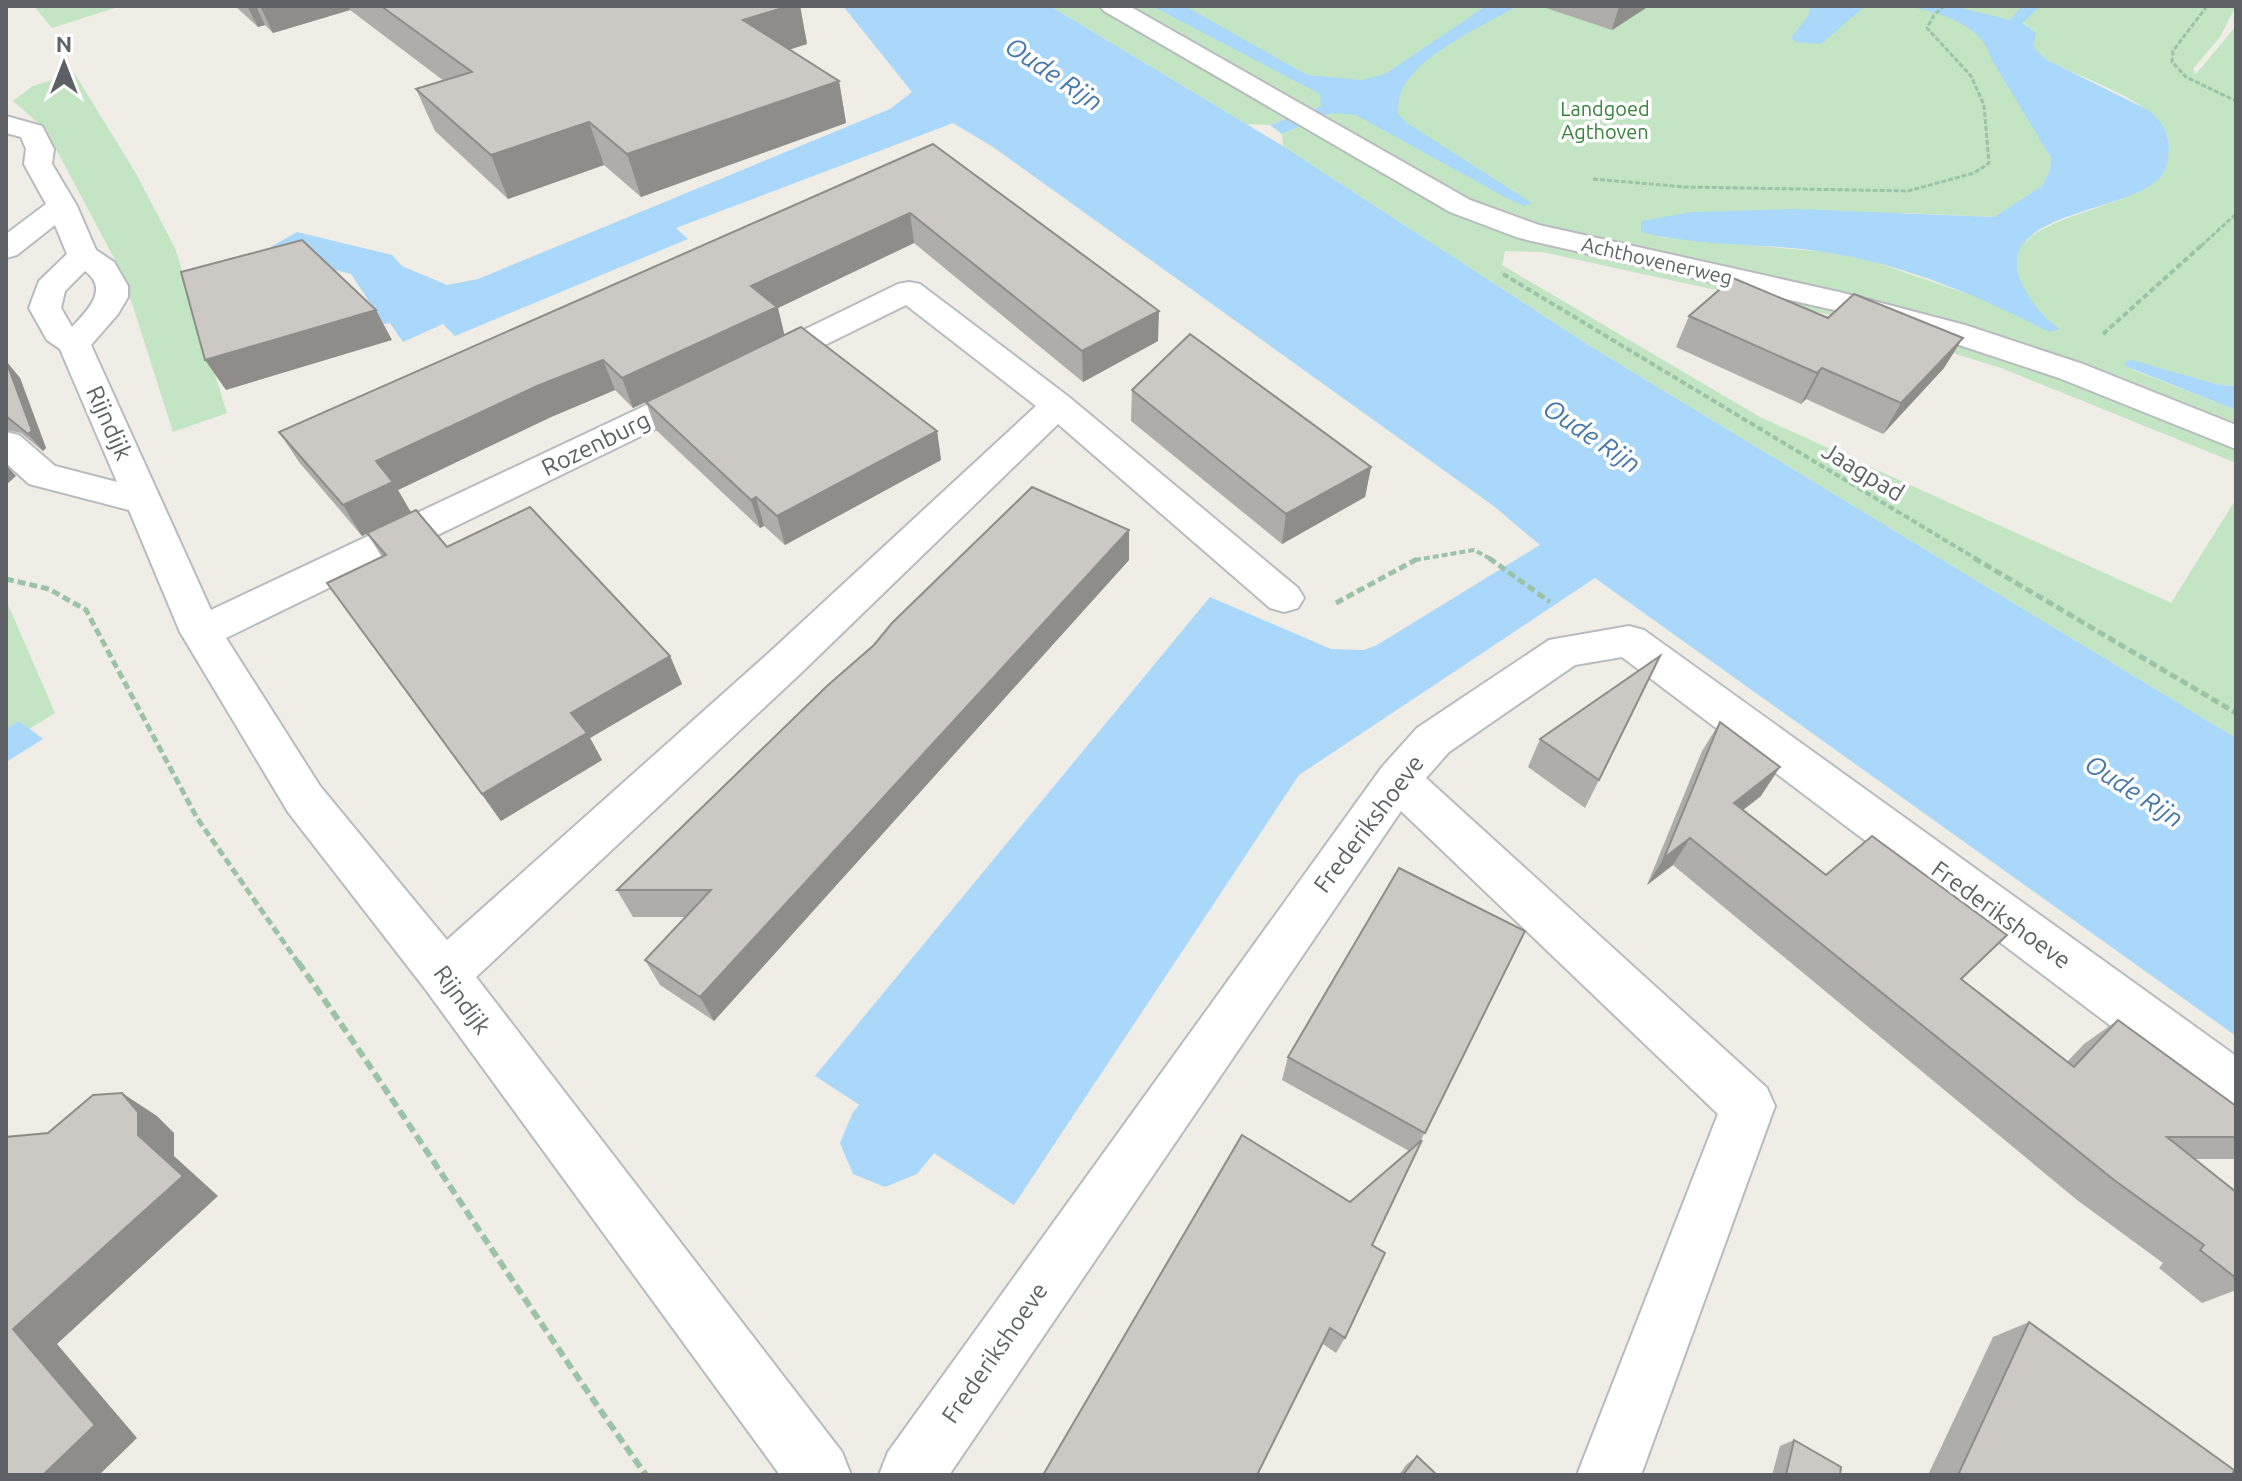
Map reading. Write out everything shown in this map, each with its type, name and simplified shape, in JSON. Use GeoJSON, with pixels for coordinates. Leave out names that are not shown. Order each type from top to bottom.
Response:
{"type":"FeatureCollection","features":[{"type":"Feature","properties":{"kind":"street","name":"Achthovenerweg"},"geometry":{"type":"LineString","coordinates":[[1112,6],[1460,206],[1522,230],[1839,302],[1953,332],[2071,371],[2236,438]]}},
{"type":"Feature","properties":{"kind":"street"},"geometry":{"type":"LineString","coordinates":[[6,124],[32,132],[40,149],[38,164],[62,206],[83,255],[103,269],[112,286],[112,297],[102,314],[74,344]]}},
{"type":"Feature","properties":{"kind":"street"},"geometry":{"type":"LineString","coordinates":[[6,162],[38,164]]}},
{"type":"Feature","properties":{"kind":"street"},"geometry":{"type":"LineString","coordinates":[[6,249],[62,206]]}},
{"type":"Feature","properties":{"kind":"street","name":"Rijndijk"},"geometry":{"type":"LineString","coordinates":[[83,255],[50,288],[45,308],[59,333],[74,344],[201,632],[304,799],[444,974],[819,1475]]}},
{"type":"Feature","properties":{"kind":"street","name":"Rozenburg"},"geometry":{"type":"LineString","coordinates":[[201,632],[909,291],[1057,405],[1284,598]]}},
{"type":"Feature","properties":{"kind":"street"},"geometry":{"type":"LineString","coordinates":[[444,974],[787,661],[1057,405]]}},
{"type":"Feature","properties":{"kind":"street","name":"Rijndijk"},"geometry":{"type":"LineString","coordinates":[[6,443],[42,475],[144,502]]}},
{"type":"Feature","properties":{"kind":"street","name":"Frederikshoeve"},"geometry":{"type":"LineString","coordinates":[[911,1475],[1398,780],[1433,740],[1564,651],[1629,641],[2236,1088]]}},
{"type":"Feature","properties":{"kind":"street"},"geometry":{"type":"LineString","coordinates":[[1398,780],[1748,1106],[1609,1475]]}},
{"type":"Feature","properties":{"kind":"path"},"geometry":{"type":"LineString","coordinates":[[1593,179],[1685,187],[1908,191],[1974,173],[1989,163],[1984,105],[1971,76],[1927,28],[1934,15],[1944,6]]}},
{"type":"Feature","properties":{"kind":"path"},"geometry":{"type":"LineString","coordinates":[[2207,6],[2173,51],[2172,62],[2186,77],[2236,101],[2236,115]]}},
{"type":"Feature","properties":{"kind":"path"},"geometry":{"type":"LineString","coordinates":[[2097,339],[2117,325],[2236,214]]}},
{"type":"Feature","properties":{"kind":"path","name":"Jaagpad"},"geometry":{"type":"LineString","coordinates":[[1501,273],[1827,471],[2236,713]]}},
{"type":"Feature","properties":{"kind":"path"},"geometry":{"type":"LineString","coordinates":[[1284,598],[1316,613],[1419,558],[1474,550],[1496,562],[1561,610]]}},
{"type":"Feature","properties":{"kind":"path"},"geometry":{"type":"LineString","coordinates":[[6,579],[49,589],[86,610],[197,818],[381,1080],[573,1373],[646,1475]]}},
{"type":"Feature","properties":{"kind":"green space"},"geometry":{"type":"Polygon","coordinates":[[[34,6],[121,6],[52,28],[34,6]]]}},
{"type":"Feature","properties":{"kind":"green space","name":"Landgoed Agthoven"},"geometry":{"type":"Polygon","coordinates":[[[1050,6],[2024,6],[1988,47],[2051,158],[2050,170],[2042,186],[1994,217],[1904,213],[1658,237],[1827,252],[1869,260],[2051,323],[2027,295],[2017,272],[2017,254],[2027,240],[2043,229],[2121,198],[2164,173],[2169,144],[2160,122],[2132,100],[2045,59],[2032,46],[2035,33],[2023,22],[2040,6],[2236,6],[2220,37],[2193,69],[2196,74],[2236,26],[2236,386],[2219,385],[2132,361],[2133,370],[2236,410],[2236,463],[2001,368],[1830,315],[1542,252],[1505,251],[1502,265],[1760,417],[2171,603],[2236,499],[2236,738],[1590,346],[1283,146],[1282,134],[1329,115],[1317,107],[1270,125],[1246,124],[1050,6]]]}},
{"type":"Feature","properties":{"kind":"green space"},"geometry":{"type":"Polygon","coordinates":[[[74,73],[134,170],[175,248],[227,413],[173,432],[123,275],[46,130],[13,101],[33,86],[74,73]]]}},
{"type":"Feature","properties":{"kind":"green space"},"geometry":{"type":"Polygon","coordinates":[[[6,600],[55,713],[29,729],[19,721],[6,729],[6,600]]]}},
{"type":"Feature","properties":{"kind":"water","name":"Oude Rijn"},"geometry":{"type":"Polygon","coordinates":[[[843,6],[1050,6],[1283,146],[1590,346],[2236,738],[2236,1036],[1595,578],[1299,775],[1014,1205],[815,1076],[1210,597],[1331,649],[1364,650],[1540,545],[1495,507],[993,147],[953,123],[676,228],[688,239],[455,336],[443,324],[403,342],[390,323],[384,324],[351,274],[262,252],[297,232],[392,255],[402,266],[447,285],[478,279],[890,109],[912,92],[843,6]]]}},
{"type":"Feature","properties":{"kind":"water"},"geometry":{"type":"Polygon","coordinates":[[[1152,6],[1185,6],[1307,75],[1361,80],[1385,74],[1486,6],[1517,6],[1456,40],[1414,72],[1403,87],[1398,114],[1407,123],[1532,203],[1524,206],[1512,201],[1356,115],[1332,113],[1282,134],[1270,125],[1321,106],[1320,94],[1152,6]]]}},
{"type":"Feature","properties":{"kind":"water"},"geometry":{"type":"Polygon","coordinates":[[[1811,6],[1865,6],[1821,44],[1796,42],[1791,38],[1808,16],[1811,6]]]}},
{"type":"Feature","properties":{"kind":"water"},"geometry":{"type":"Polygon","coordinates":[[[1908,6],[1953,6],[2010,20],[2022,6],[2040,6],[2023,23],[2036,33],[2033,46],[2045,59],[2148,110],[2165,131],[2169,146],[2165,169],[2146,188],[2069,216],[2026,240],[2017,258],[2021,282],[2038,308],[2060,329],[2049,332],[1942,284],[1859,259],[1807,250],[1688,240],[1641,232],[1641,221],[1692,212],[1796,209],[1994,217],[2042,186],[2050,170],[2051,158],[1987,47],[1959,22],[1908,6]]]}},
{"type":"Feature","properties":{"kind":"water"},"geometry":{"type":"Polygon","coordinates":[[[2132,360],[2219,385],[2236,386],[2236,410],[2125,366],[2125,362],[2132,360]]]}},
{"type":"Feature","properties":{"kind":"water"},"geometry":{"type":"Polygon","coordinates":[[[19,721],[43,739],[6,762],[6,729],[19,721]]]}},
{"type":"Feature","properties":{"kind":"building"},"geometry":{"type":"Polygon","coordinates":[[[381,6],[789,6],[743,20],[839,81],[627,154],[589,122],[491,155],[416,89],[472,72],[381,6]]]}},
{"type":"Feature","properties":{"kind":"building"},"geometry":{"type":"Polygon","coordinates":[[[933,144],[1159,311],[1082,351],[910,213],[751,286],[777,307],[622,378],[603,360],[537,386],[376,461],[393,482],[343,505],[279,432],[933,144]]]}},
{"type":"Feature","properties":{"kind":"building"},"geometry":{"type":"Polygon","coordinates":[[[302,240],[376,310],[205,360],[181,272],[302,240]]]}},
{"type":"Feature","properties":{"kind":"building"},"geometry":{"type":"Polygon","coordinates":[[[1733,278],[1828,318],[1854,294],[1963,338],[1901,403],[1822,368],[1817,373],[1689,316],[1733,278]]]}},
{"type":"Feature","properties":{"kind":"building"},"geometry":{"type":"Polygon","coordinates":[[[801,327],[937,431],[777,516],[756,497],[751,500],[646,402],[801,327]]]}},
{"type":"Feature","properties":{"kind":"building"},"geometry":{"type":"Polygon","coordinates":[[[1190,334],[1371,467],[1286,514],[1132,390],[1190,334]]]}},
{"type":"Feature","properties":{"kind":"building"},"geometry":{"type":"Polygon","coordinates":[[[6,361],[32,431],[28,434],[6,416],[6,361]]]}},
{"type":"Feature","properties":{"kind":"building"},"geometry":{"type":"Polygon","coordinates":[[[1032,487],[1129,530],[700,997],[645,960],[711,890],[617,890],[827,686],[874,645],[892,623],[1032,487]]]}},
{"type":"Feature","properties":{"kind":"building"},"geometry":{"type":"Polygon","coordinates":[[[530,507],[670,656],[571,713],[587,733],[482,794],[327,583],[386,555],[367,533],[416,510],[447,547],[530,507]]]}},
{"type":"Feature","properties":{"kind":"building"},"geometry":{"type":"Polygon","coordinates":[[[1660,656],[1599,780],[1540,739],[1660,656]]]}},
{"type":"Feature","properties":{"kind":"building"},"geometry":{"type":"Polygon","coordinates":[[[1720,722],[1780,767],[1734,803],[1826,875],[1872,836],[2007,935],[1961,979],[2074,1067],[2118,1020],[2236,1106],[2236,1137],[2167,1137],[2236,1192],[2236,1278],[2200,1250],[2204,1245],[2114,1180],[1690,838],[1664,858],[1720,722]]]}},
{"type":"Feature","properties":{"kind":"building"},"geometry":{"type":"Polygon","coordinates":[[[1399,868],[1525,931],[1425,1133],[1288,1057],[1399,868]]]}},
{"type":"Feature","properties":{"kind":"building"},"geometry":{"type":"Polygon","coordinates":[[[122,1093],[138,1112],[138,1135],[183,1176],[13,1329],[95,1425],[43,1475],[6,1475],[6,1137],[48,1133],[93,1095],[122,1093]]]}},
{"type":"Feature","properties":{"kind":"building"},"geometry":{"type":"Polygon","coordinates":[[[1242,1135],[1350,1202],[1422,1140],[1372,1245],[1385,1253],[1345,1338],[1330,1328],[1257,1475],[1043,1475],[1242,1135]]]}},
{"type":"Feature","properties":{"kind":"building"},"geometry":{"type":"Polygon","coordinates":[[[2029,1322],[2234,1470],[2232,1475],[1958,1475],[2029,1322]]]}},
{"type":"Feature","properties":{"kind":"building"},"geometry":{"type":"Polygon","coordinates":[[[1794,1440],[1841,1467],[1840,1475],[1786,1475],[1794,1440]]]}},
{"type":"Feature","properties":{"kind":"building"},"geometry":{"type":"Polygon","coordinates":[[[1417,1456],[1437,1475],[1403,1475],[1417,1456]]]}},
{"type":"Feature","properties":{"kind":"waterway"},"geometry":{"type":"LineString","coordinates":[[885,1143],[961,1054]]}}]}
